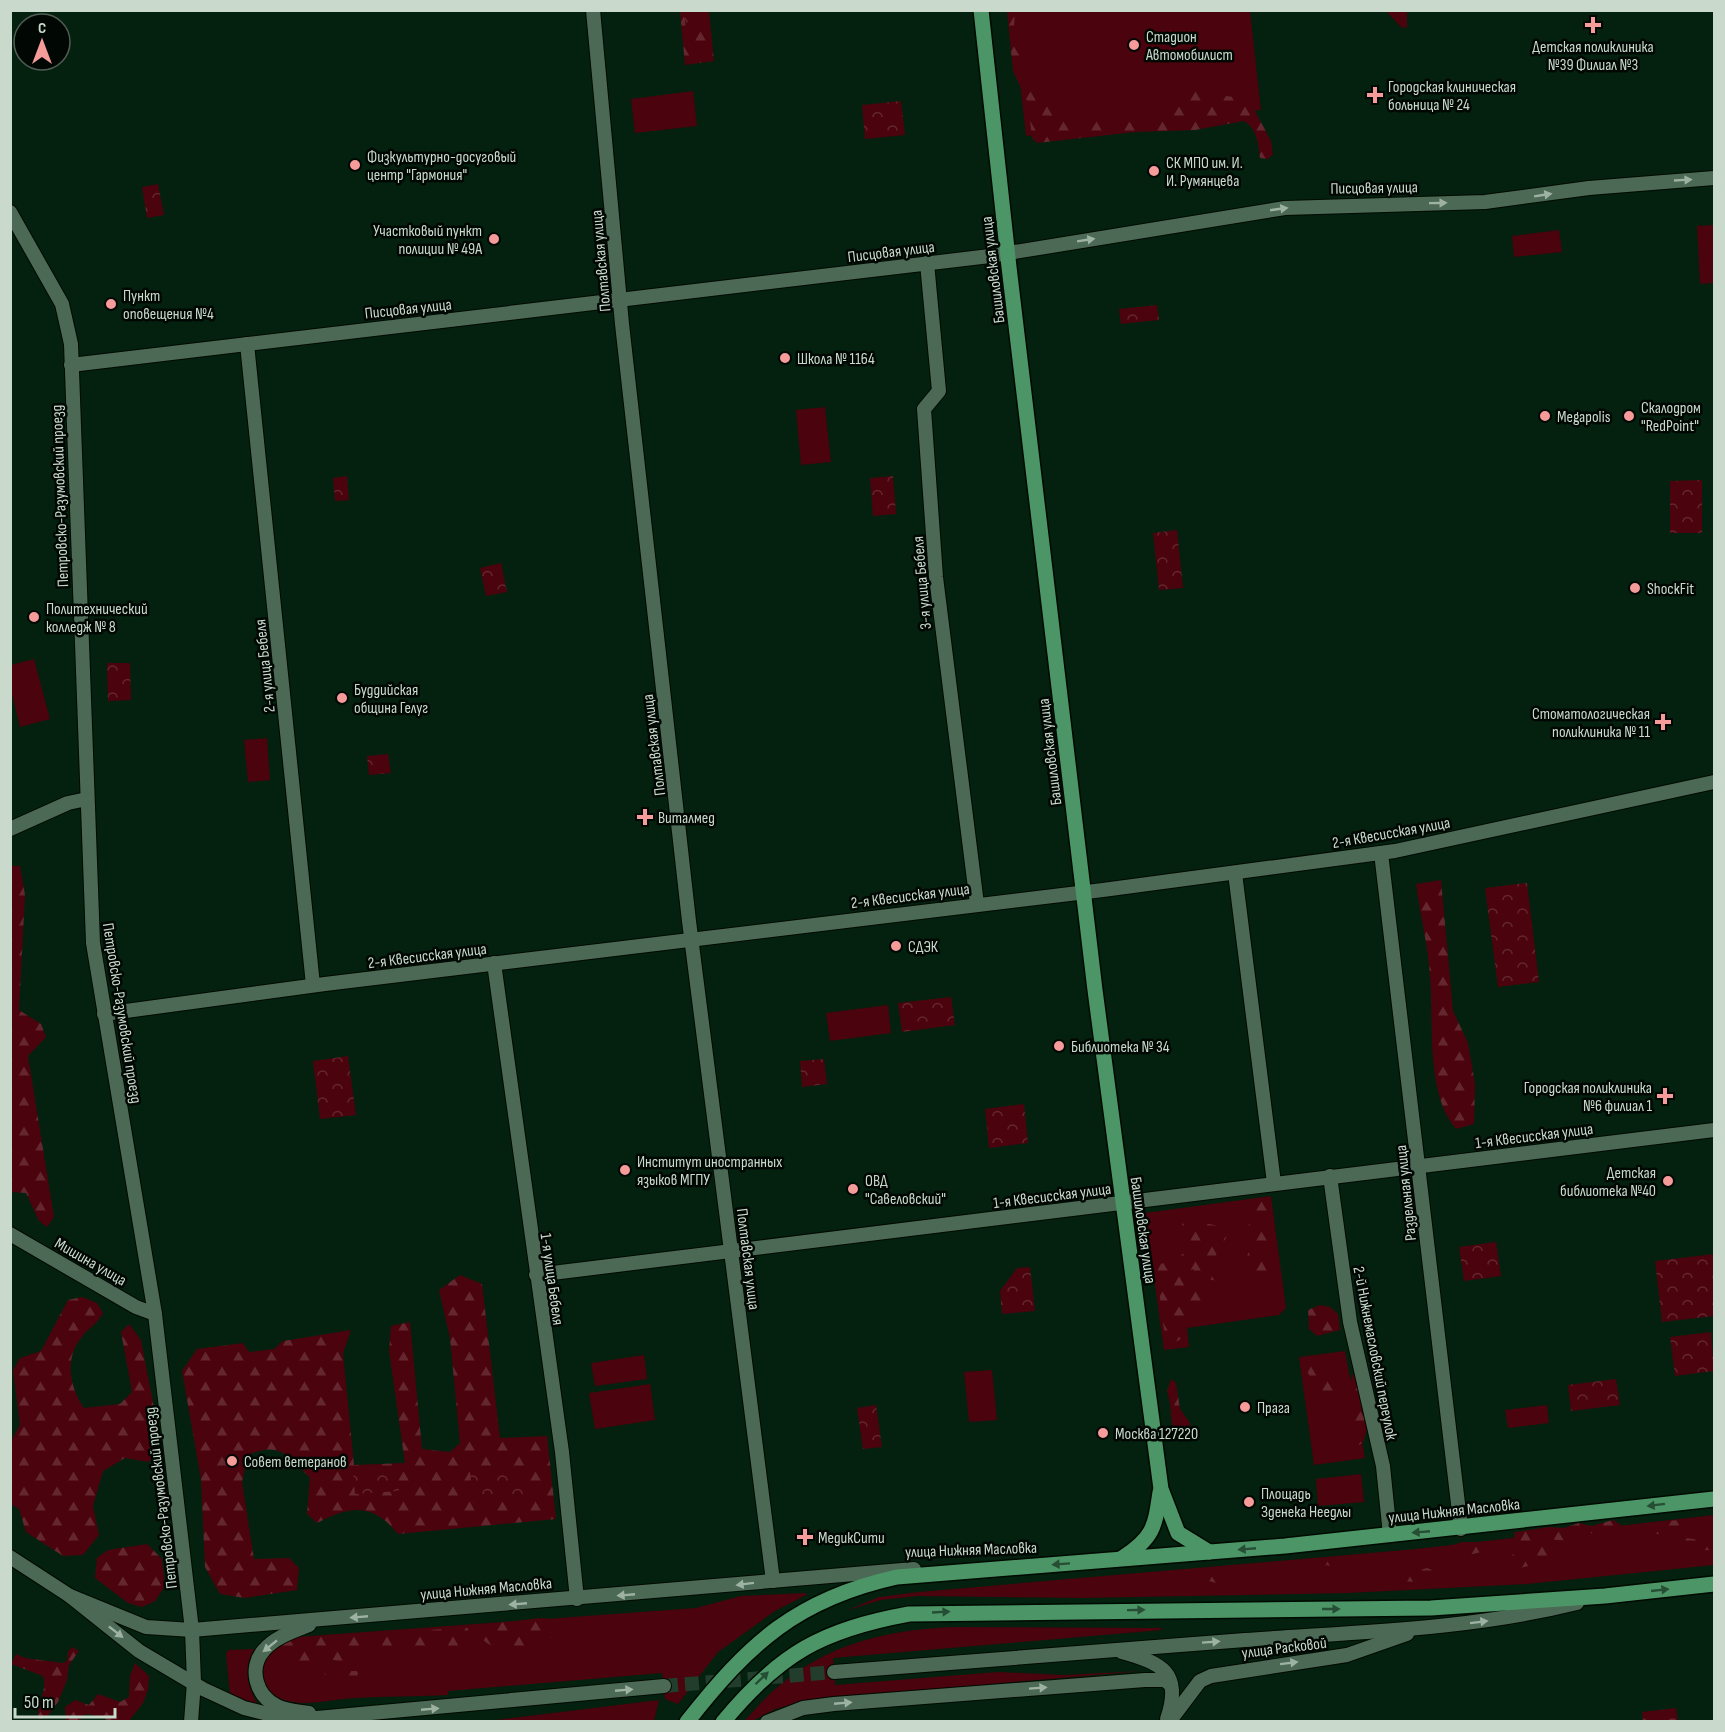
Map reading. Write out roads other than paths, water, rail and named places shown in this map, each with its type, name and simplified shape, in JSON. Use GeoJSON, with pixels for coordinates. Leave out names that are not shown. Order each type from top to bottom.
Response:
{"type":"FeatureCollection","features":[{"type":"Feature","properties":{"kind":"main road","name":"Башиловская улица"},"geometry":{"type":"LineString","coordinates":[[981,10],[1007,253],[1084,892],[1122,1203],[1161,1489],[1173,1526],[1179,1533],[1209,1552]]}},
{"type":"Feature","properties":{"kind":"main road","name":"Башиловская улица"},"geometry":{"type":"LineString","coordinates":[[1119,1560],[1139,1547],[1152,1532],[1161,1489]]}},
{"type":"Feature","properties":{"kind":"main road","name":"улица Нижняя Масловка"},"geometry":{"type":"LineString","coordinates":[[964,1570],[1119,1560],[1390,1535],[1714,1498]]}},
{"type":"Feature","properties":{"kind":"main road"},"geometry":{"type":"LineString","coordinates":[[687,1722],[738,1662],[779,1626],[803,1610],[858,1586],[897,1577],[964,1570]]}},
{"type":"Feature","properties":{"kind":"main road"},"geometry":{"type":"LineString","coordinates":[[723,1722],[772,1669],[802,1647],[834,1632],[871,1621],[909,1614],[1431,1608],[1605,1596],[1714,1584]]}},
{"type":"Feature","properties":{"kind":"street","name":"Полтавская улица"},"geometry":{"type":"LineString","coordinates":[[593,10],[620,300],[691,938],[773,1581]]}},
{"type":"Feature","properties":{"kind":"street","name":"Писцовая улица"},"geometry":{"type":"LineString","coordinates":[[71,365],[1007,253],[1285,208],[1485,202],[1589,188],[1714,178]]}},
{"type":"Feature","properties":{"kind":"street","name":"Петровско-Разумовский проезд"},"geometry":{"type":"LineString","coordinates":[[10,212],[62,304],[68,323],[93,943],[155,1314],[192,1630],[194,1682],[191,1722]]}},
{"type":"Feature","properties":{"kind":"street","name":"3-я улица Бебеля"},"geometry":{"type":"LineString","coordinates":[[927,263],[939,390],[924,409],[935,554],[976,904]]}},
{"type":"Feature","properties":{"kind":"street","name":"2-я улица Бебеля"},"geometry":{"type":"LineString","coordinates":[[248,344],[313,985]]}},
{"type":"Feature","properties":{"kind":"street","name":"2-я Квесисская улица"},"geometry":{"type":"LineString","coordinates":[[105,1014],[313,985],[1084,892],[1381,853],[1714,782]]}},
{"type":"Feature","properties":{"kind":"street"},"geometry":{"type":"LineString","coordinates":[[10,829],[68,803],[87,799]]}},
{"type":"Feature","properties":{"kind":"street","name":"Раздельная улица"},"geometry":{"type":"LineString","coordinates":[[1381,853],[1461,1528]]}},
{"type":"Feature","properties":{"kind":"street"},"geometry":{"type":"LineString","coordinates":[[1235,873],[1274,1183]]}},
{"type":"Feature","properties":{"kind":"street","name":"1-я улица Бебеля"},"geometry":{"type":"LineString","coordinates":[[494,963],[563,1465],[577,1599]]}},
{"type":"Feature","properties":{"kind":"street","name":"1-я Квесисская улица"},"geometry":{"type":"LineString","coordinates":[[536,1275],[1714,1130]]}},
{"type":"Feature","properties":{"kind":"street","name":"2-й Нижнемасловский переулок"},"geometry":{"type":"LineString","coordinates":[[1330,1176],[1350,1322],[1383,1466],[1390,1535]]}},
{"type":"Feature","properties":{"kind":"street","name":"Мишина улица"},"geometry":{"type":"LineString","coordinates":[[10,1234],[136,1307],[155,1314]]}},
{"type":"Feature","properties":{"kind":"street"},"geometry":{"type":"LineString","coordinates":[[10,1557],[70,1596],[139,1651],[216,1696],[244,1708],[292,1720]]}},
{"type":"Feature","properties":{"kind":"street","name":"улица Нижняя Масловка"},"geometry":{"type":"LineString","coordinates":[[70,1596],[146,1627],[192,1630],[911,1569],[964,1570]]}},
{"type":"Feature","properties":{"kind":"street"},"geometry":{"type":"LineString","coordinates":[[834,1672],[1111,1649],[1421,1629],[1505,1618],[1605,1596]]}},
{"type":"Feature","properties":{"kind":"street"},"geometry":{"type":"LineString","coordinates":[[322,1620],[272,1643],[259,1657],[256,1674],[261,1693],[277,1706],[335,1716]]}},
{"type":"Feature","properties":{"kind":"street","name":"улица Расковой"},"geometry":{"type":"LineString","coordinates":[[1167,1722],[1200,1681],[1211,1676],[1347,1655],[1421,1629]]}},
{"type":"Feature","properties":{"kind":"street"},"geometry":{"type":"LineString","coordinates":[[1111,1649],[1159,1665],[1166,1672],[1171,1685],[1171,1704],[1167,1722]]}},
{"type":"Feature","properties":{"kind":"street"},"geometry":{"type":"LineString","coordinates":[[767,1722],[803,1708],[834,1704],[1145,1680],[1164,1680],[1171,1685]]}},
{"type":"Feature","properties":{"kind":"street"},"geometry":{"type":"LineString","coordinates":[[273,1722],[664,1686]]}},
{"type":"Feature","properties":{"kind":"tunnel"},"geometry":{"type":"LineString","coordinates":[[664,1686],[834,1672]]}},
{"type":"Feature","properties":{"kind":"place","name":"Детская поликлиника №39 Филиал №3"},"geometry":{"type":"Point","coordinates":[1593,25]}},
{"type":"Feature","properties":{"kind":"place","name":"Стадион Автомобилист"},"geometry":{"type":"Point","coordinates":[1134,45]}},
{"type":"Feature","properties":{"kind":"place","name":"Городская клиническая больница № 24"},"geometry":{"type":"Point","coordinates":[1375,95]}},
{"type":"Feature","properties":{"kind":"place","name":"Физкультурно-досуговый центр \"Гармония\""},"geometry":{"type":"Point","coordinates":[355,165]}},
{"type":"Feature","properties":{"kind":"place","name":"СК МПО им. И. И. Румянцева"},"geometry":{"type":"Point","coordinates":[1154,171]}},
{"type":"Feature","properties":{"kind":"place","name":"Участковый пункт полиции № 49А"},"geometry":{"type":"Point","coordinates":[494,239]}},
{"type":"Feature","properties":{"kind":"place","name":"Пункт оповещения №4"},"geometry":{"type":"Point","coordinates":[111,304]}},
{"type":"Feature","properties":{"kind":"place","name":"Школа № 1164"},"geometry":{"type":"Point","coordinates":[785,358]}},
{"type":"Feature","properties":{"kind":"place","name":"Megapolis"},"geometry":{"type":"Point","coordinates":[1545,416]}},
{"type":"Feature","properties":{"kind":"place","name":"Скалодром \"RedPoint\""},"geometry":{"type":"Point","coordinates":[1629,416]}},
{"type":"Feature","properties":{"kind":"place","name":"ShockFit"},"geometry":{"type":"Point","coordinates":[1635,588]}},
{"type":"Feature","properties":{"kind":"place","name":"Политехнический колледж № 8"},"geometry":{"type":"Point","coordinates":[34,617]}},
{"type":"Feature","properties":{"kind":"place","name":"Буддийская община Гелуг"},"geometry":{"type":"Point","coordinates":[342,698]}},
{"type":"Feature","properties":{"kind":"place","name":"Стоматологическая поликлиника № 11"},"geometry":{"type":"Point","coordinates":[1663,722]}},
{"type":"Feature","properties":{"kind":"place","name":"Виталмед"},"geometry":{"type":"Point","coordinates":[645,817]}},
{"type":"Feature","properties":{"kind":"place","name":"СДЭК"},"geometry":{"type":"Point","coordinates":[896,946]}},
{"type":"Feature","properties":{"kind":"place","name":"Библиотека № 34"},"geometry":{"type":"Point","coordinates":[1059,1046]}},
{"type":"Feature","properties":{"kind":"place","name":"Городская поликлиника №6 филиал 1"},"geometry":{"type":"Point","coordinates":[1665,1096]}},
{"type":"Feature","properties":{"kind":"place","name":"Институт иностранных языков МГПУ"},"geometry":{"type":"Point","coordinates":[625,1170]}},
{"type":"Feature","properties":{"kind":"place","name":"Детская библиотека №40"},"geometry":{"type":"Point","coordinates":[1668,1181]}},
{"type":"Feature","properties":{"kind":"place","name":"ОВД \"Савеловский\""},"geometry":{"type":"Point","coordinates":[853,1189]}},
{"type":"Feature","properties":{"kind":"place","name":"Прага"},"geometry":{"type":"Point","coordinates":[1245,1407]}},
{"type":"Feature","properties":{"kind":"place","name":"Москва 127220"},"geometry":{"type":"Point","coordinates":[1103,1433]}},
{"type":"Feature","properties":{"kind":"place","name":"Совет ветеранов"},"geometry":{"type":"Point","coordinates":[232,1461]}},
{"type":"Feature","properties":{"kind":"place","name":"Площадь Зденека Неедлы"},"geometry":{"type":"Point","coordinates":[1249,1502]}},
{"type":"Feature","properties":{"kind":"place","name":"МедикСити"},"geometry":{"type":"Point","coordinates":[805,1537]}}]}
